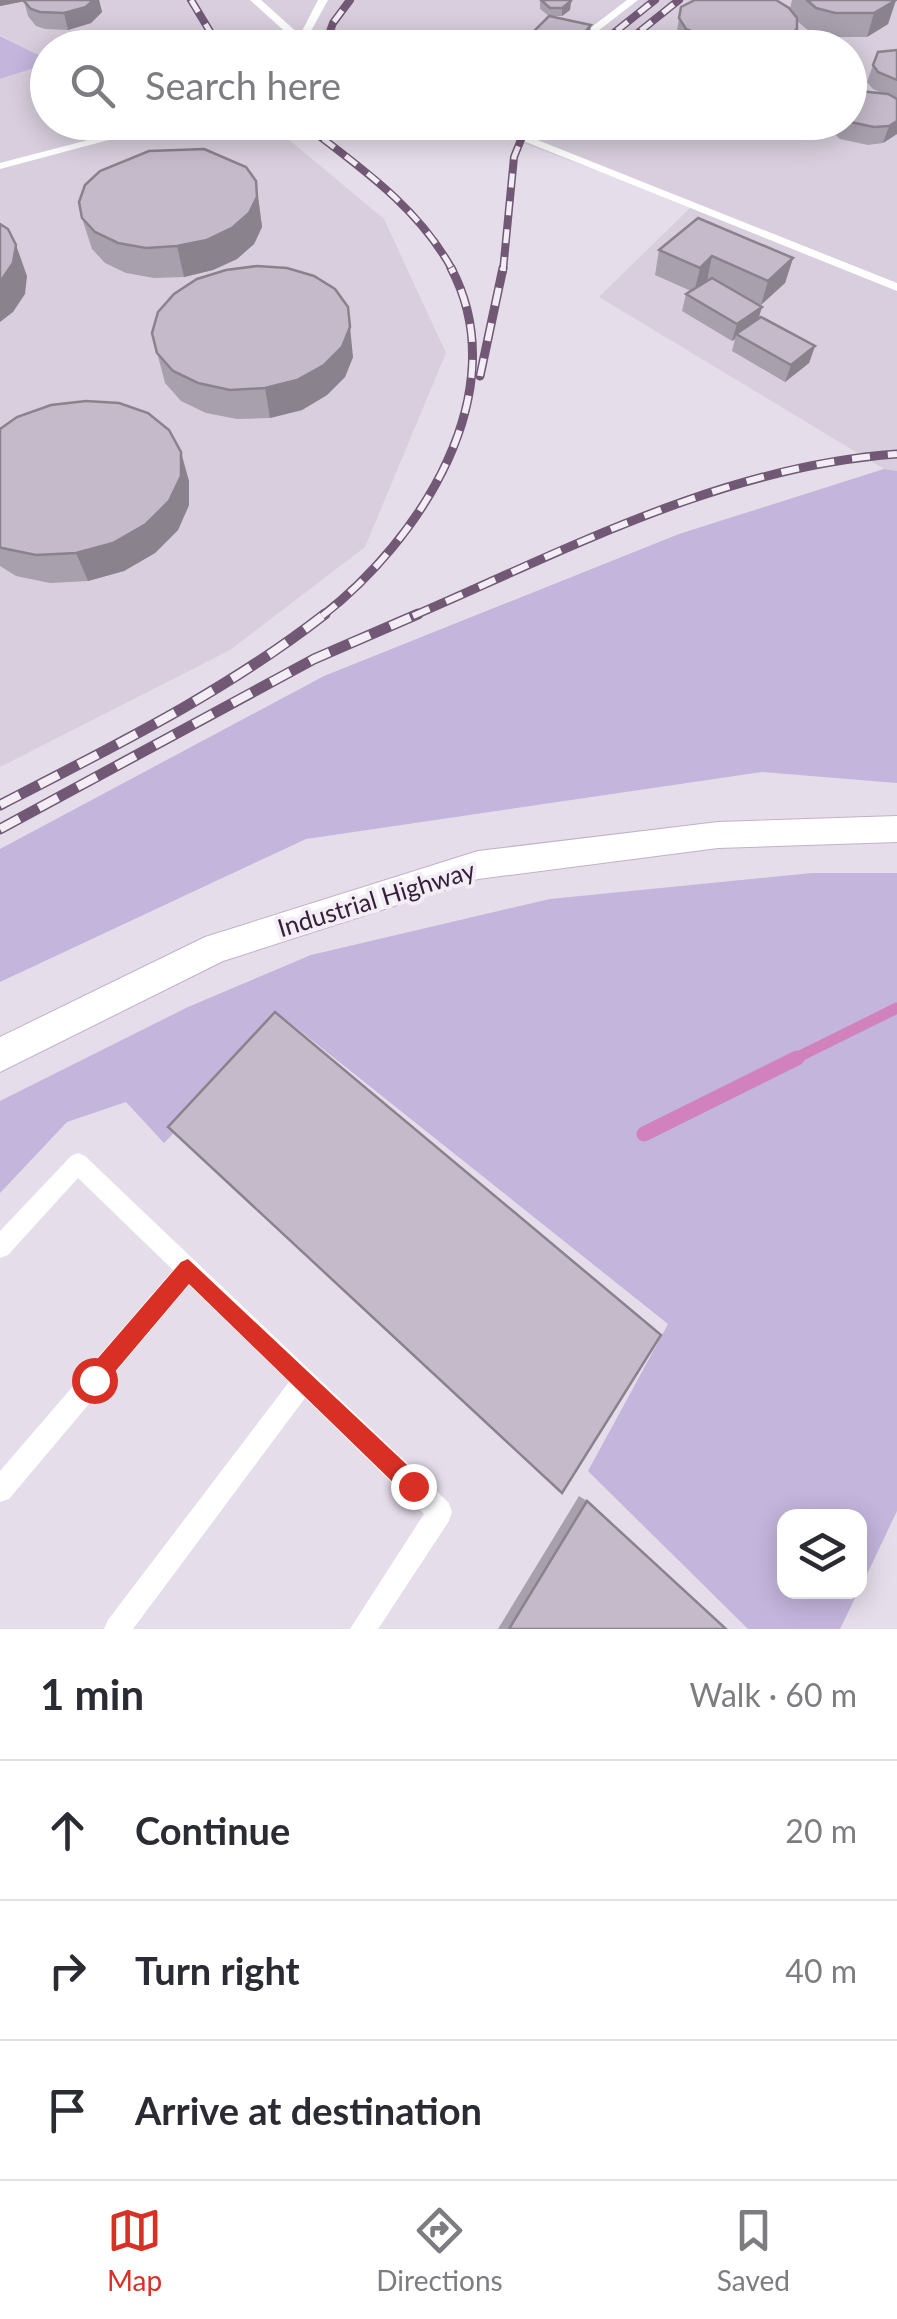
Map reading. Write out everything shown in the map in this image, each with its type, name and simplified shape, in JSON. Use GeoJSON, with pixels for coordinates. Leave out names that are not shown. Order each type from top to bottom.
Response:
{"type":"FeatureCollection","features":[{"type":"Feature","properties":{"kind":"main road","name":"Industrial Highway"},"geometry":{"type":"LineString","coordinates":[[0,1055],[216,948],[478,864],[718,835],[897,828]]}},
{"type":"Feature","properties":{"kind":"lane"},"geometry":{"type":"LineString","coordinates":[[255,0],[289,30]]}},
{"type":"Feature","properties":{"kind":"lane"},"geometry":{"type":"LineString","coordinates":[[311,30],[324,0]]}},
{"type":"Feature","properties":{"kind":"lane"},"geometry":{"type":"LineString","coordinates":[[593,30],[634,0]]}},
{"type":"Feature","properties":{"kind":"lane"},"geometry":{"type":"LineString","coordinates":[[0,166],[101,140]]}},
{"type":"Feature","properties":{"kind":"lane"},"geometry":{"type":"LineString","coordinates":[[526,140],[897,287]]}},
{"type":"Feature","properties":{"kind":"lane"},"geometry":{"type":"LineString","coordinates":[[0,1247],[78,1164],[440,1512],[364,1629]]}},
{"type":"Feature","properties":{"kind":"lane"},"geometry":{"type":"LineString","coordinates":[[0,1490],[188,1269]]}},
{"type":"Feature","properties":{"kind":"lane"},"geometry":{"type":"LineString","coordinates":[[117,1629],[304,1381]]}},
{"type":"Feature","properties":{"kind":"shaded area"},"geometry":{"type":"Polygon","coordinates":[[[0,0],[897,0],[897,471],[884,469],[599,297],[692,206],[515,140],[867,140],[867,30],[30,30],[30,50],[0,35],[0,0]]]}},
{"type":"Feature","properties":{"kind":"shaded area"},"geometry":{"type":"Polygon","coordinates":[[[0,36],[30,51],[30,69],[0,79],[0,36]]]}},
{"type":"Feature","properties":{"kind":"shaded area"},"geometry":{"type":"Polygon","coordinates":[[[30,69],[30,140],[289,140],[384,219],[446,353],[365,547],[230,650],[0,767],[0,79],[30,69]]]}},
{"type":"Feature","properties":{"kind":"shaded area"},"geometry":{"type":"Polygon","coordinates":[[[884,469],[897,471],[897,783],[762,772],[306,839],[0,982],[0,849],[324,676],[679,534],[884,469]]]}},
{"type":"Feature","properties":{"kind":"shaded area"},"geometry":{"type":"Polygon","coordinates":[[[812,873],[897,873],[897,1511],[867,1574],[867,1509],[777,1509],[777,1599],[855,1599],[840,1629],[748,1629],[588,1471],[668,1324],[284,1018],[164,1143],[126,1102],[67,1122],[0,1193],[0,1101],[188,1007],[311,955],[550,899],[812,873]]]}},
{"type":"Feature","properties":{"kind":"building"},"geometry":{"type":"Polygon","coordinates":[[[23,0],[93,0],[86,7],[64,13],[40,12],[23,0]]]}},
{"type":"Feature","properties":{"kind":"building"},"geometry":{"type":"Polygon","coordinates":[[[541,0],[571,1],[562,8],[550,8],[541,0]]]}},
{"type":"Feature","properties":{"kind":"building"},"geometry":{"type":"Polygon","coordinates":[[[695,0],[776,0],[797,18],[797,29],[688,30],[679,18],[681,7],[695,0]]]}},
{"type":"Feature","properties":{"kind":"building"},"geometry":{"type":"Polygon","coordinates":[[[807,0],[896,0],[874,13],[835,13],[816,8],[807,0]]]}},
{"type":"Feature","properties":{"kind":"building"},"geometry":{"type":"Polygon","coordinates":[[[549,16],[591,25],[587,30],[535,30],[549,16]]]}},
{"type":"Feature","properties":{"kind":"building"},"geometry":{"type":"Polygon","coordinates":[[[897,50],[897,80],[878,72],[873,65],[878,52],[897,50]]]}},
{"type":"Feature","properties":{"kind":"building"},"geometry":{"type":"Polygon","coordinates":[[[867,92],[897,99],[897,121],[867,126],[867,92]]]}},
{"type":"Feature","properties":{"kind":"building"},"geometry":{"type":"Polygon","coordinates":[[[204,149],[246,167],[256,181],[257,197],[249,213],[232,228],[207,240],[146,248],[118,243],[95,232],[82,218],[79,202],[85,185],[100,171],[149,151],[204,149]]]}},
{"type":"Feature","properties":{"kind":"building"},"geometry":{"type":"Polygon","coordinates":[[[698,218],[793,258],[768,281],[712,256],[700,268],[659,250],[698,218]]]}},
{"type":"Feature","properties":{"kind":"building"},"geometry":{"type":"Polygon","coordinates":[[[0,224],[8,229],[16,245],[13,263],[0,282],[0,224]]]}},
{"type":"Feature","properties":{"kind":"building"},"geometry":{"type":"Polygon","coordinates":[[[257,266],[287,268],[314,276],[335,289],[348,307],[350,327],[342,347],[324,365],[297,380],[265,388],[230,390],[198,383],[173,371],[157,353],[152,333],[158,312],[174,294],[197,279],[257,266]]]}},
{"type":"Feature","properties":{"kind":"building"},"geometry":{"type":"Polygon","coordinates":[[[712,278],[762,307],[737,324],[686,294],[712,278]]]}},
{"type":"Feature","properties":{"kind":"building"},"geometry":{"type":"Polygon","coordinates":[[[761,317],[815,346],[791,365],[736,334],[761,317]]]}},
{"type":"Feature","properties":{"kind":"building"},"geometry":{"type":"Polygon","coordinates":[[[119,403],[148,413],[169,430],[181,452],[181,476],[169,501],[146,524],[113,543],[76,553],[36,555],[0,547],[0,429],[17,417],[51,405],[119,403]]]}},
{"type":"Feature","properties":{"kind":"building"},"geometry":{"type":"Polygon","coordinates":[[[275,1012],[661,1335],[562,1493],[168,1127],[275,1012]]]}},
{"type":"Feature","properties":{"kind":"building"},"geometry":{"type":"Polygon","coordinates":[[[587,1501],[726,1629],[509,1629],[587,1501]]]}},
{"type":"Feature","properties":{"kind":"waterway"},"geometry":{"type":"LineString","coordinates":[[792,1060],[897,1008]]}},
{"type":"Feature","properties":{"kind":"waterway"},"geometry":{"type":"LineString","coordinates":[[644,1134],[797,1058]]}},
{"type":"Feature","properties":{"kind":"railway"},"geometry":{"type":"LineString","coordinates":[[191,0],[209,30]]}},
{"type":"Feature","properties":{"kind":"railway"},"geometry":{"type":"LineString","coordinates":[[330,30],[350,0]]}},
{"type":"Feature","properties":{"kind":"railway"},"geometry":{"type":"LineString","coordinates":[[618,30],[655,0]]}},
{"type":"Feature","properties":{"kind":"railway"},"geometry":{"type":"LineString","coordinates":[[642,30],[679,0]]}},
{"type":"Feature","properties":{"kind":"railway"},"geometry":{"type":"LineString","coordinates":[[325,140],[405,207],[453,271]]}},
{"type":"Feature","properties":{"kind":"railway"},"geometry":{"type":"LineString","coordinates":[[503,271],[514,157],[521,140]]}},
{"type":"Feature","properties":{"kind":"railway"},"geometry":{"type":"LineString","coordinates":[[322,616],[358,585],[392,547],[423,506],[448,460],[465,413],[472,364],[468,315],[451,268]]}},
{"type":"Feature","properties":{"kind":"railway"},"geometry":{"type":"LineString","coordinates":[[480,376],[503,268]]}},
{"type":"Feature","properties":{"kind":"railway"},"geometry":{"type":"LineString","coordinates":[[413,616],[589,538],[709,493],[833,462],[897,454]]}},
{"type":"Feature","properties":{"kind":"railway"},"geometry":{"type":"LineString","coordinates":[[0,805],[208,693],[325,614]]}},
{"type":"Feature","properties":{"kind":"railway"},"geometry":{"type":"LineString","coordinates":[[0,829],[314,659],[418,614]]}},
{"type":"Feature","properties":{"kind":"route"},"geometry":{"type":"LineString","coordinates":[[94,1380],[188,1269],[413,1486]]}}]}
